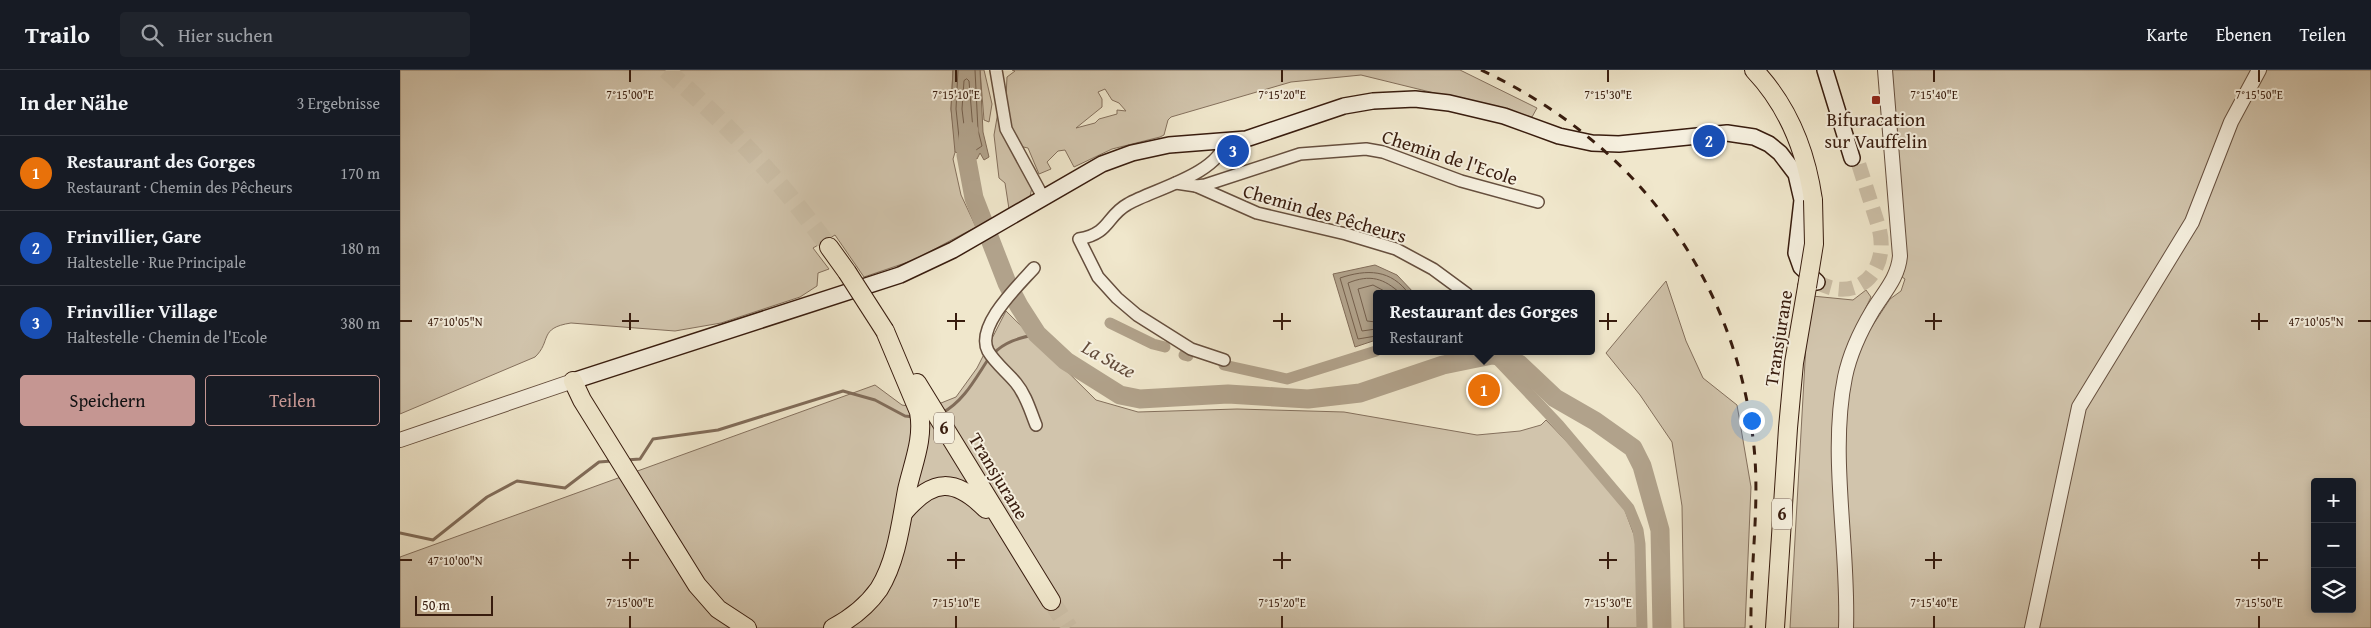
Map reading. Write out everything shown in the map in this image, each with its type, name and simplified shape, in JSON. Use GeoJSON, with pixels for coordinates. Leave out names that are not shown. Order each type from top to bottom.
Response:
{"type":"FeatureCollection","features":[{"type":"Feature","properties":{"kind":"main road","name":"Transjurane"},"geometry":{"type":"LineString","coordinates":[[1754,70],[1782,107],[1802,149],[1814,200],[1814,281],[1799,330],[1788,428],[1775,628]]}},
{"type":"Feature","properties":{"kind":"main road"},"geometry":{"type":"LineString","coordinates":[[1767,70],[1778,87],[1782,107]]}},
{"type":"Feature","properties":{"kind":"main road"},"geometry":{"type":"LineString","coordinates":[[1825,70],[1852,158]]}},
{"type":"Feature","properties":{"kind":"main road"},"geometry":{"type":"LineString","coordinates":[[747,628],[724,614],[703,593],[592,417],[573,381],[900,274],[955,249],[1102,164],[1132,153],[1169,144],[1226,141],[1259,135],[1344,106],[1373,101],[1415,99],[1477,109],[1559,136],[1584,142],[1619,144],[1727,133],[1754,137],[1769,144],[1788,162],[1800,186],[1800,233],[1814,281]]}},
{"type":"Feature","properties":{"kind":"main road","name":"Transjurane"},"geometry":{"type":"LineString","coordinates":[[831,249],[885,331],[1051,601]]}},
{"type":"Feature","properties":{"kind":"main road"},"geometry":{"type":"LineString","coordinates":[[833,628],[855,614],[874,596],[887,572],[904,512],[919,444],[921,423],[915,399],[885,331]]}},
{"type":"Feature","properties":{"kind":"main road"},"geometry":{"type":"LineString","coordinates":[[904,512],[922,493],[939,486],[951,486],[971,494],[1003,525]]}},
{"type":"Feature","properties":{"kind":"street"},"geometry":{"type":"LineString","coordinates":[[996,70],[1006,129],[1039,200]]}},
{"type":"Feature","properties":{"kind":"street"},"geometry":{"type":"LineString","coordinates":[[1846,628],[1846,567],[1838,445],[1841,397],[1850,358],[1866,322],[1896,275],[1900,256],[1885,70]]}},
{"type":"Feature","properties":{"kind":"street"},"geometry":{"type":"LineString","coordinates":[[2032,628],[2079,407],[2192,222],[2224,137],[2258,70]]}},
{"type":"Feature","properties":{"kind":"street"},"geometry":{"type":"LineString","coordinates":[[1224,360],[1191,349],[1137,315],[1117,298],[1098,277],[1079,239],[1100,231],[1126,205],[1176,183],[1214,159],[1222,151],[1226,141]]}},
{"type":"Feature","properties":{"kind":"street","name":"Chemin de l'Ecole"},"geometry":{"type":"LineString","coordinates":[[1176,183],[1196,186],[1221,181],[1300,154],[1366,149],[1383,152],[1461,181],[1538,202]]}},
{"type":"Feature","properties":{"kind":"street","name":"Chemin des Pêcheurs"},"geometry":{"type":"LineString","coordinates":[[1196,186],[1257,213],[1346,234],[1396,250],[1433,268],[1463,290]]}},
{"type":"Feature","properties":{"kind":"street"},"geometry":{"type":"LineString","coordinates":[[1034,268],[1005,300],[988,330],[986,341],[988,352],[1023,393],[1036,425]]}},
{"type":"Feature","properties":{"kind":"street"},"geometry":{"type":"LineString","coordinates":[[400,440],[573,381]]}},
{"type":"Feature","properties":{"kind":"shaded area"},"geometry":{"type":"Polygon","coordinates":[[[400,70],[953,70],[951,109],[956,149],[953,159],[961,195],[976,227],[914,260],[864,277],[835,235],[813,248],[829,269],[818,273],[817,286],[800,297],[721,323],[675,331],[571,323],[561,325],[550,332],[535,357],[400,414],[400,70]]]}},
{"type":"Feature","properties":{"kind":"shaded area"},"geometry":{"type":"Polygon","coordinates":[[[980,70],[984,70],[992,104],[989,122],[984,120],[980,70]]]}},
{"type":"Feature","properties":{"kind":"shaded area"},"geometry":{"type":"Polygon","coordinates":[[[1012,70],[1460,70],[1537,108],[1532,117],[1361,75],[1291,82],[1171,117],[1168,120],[1164,135],[1112,149],[1074,167],[1065,150],[1058,151],[1047,162],[1051,169],[1039,174],[1028,148],[1014,145],[1006,97],[1007,77],[1015,71],[1012,70]],[[1105,89],[1098,92],[1102,99],[1102,107],[1076,128],[1117,114],[1117,110],[1126,111],[1119,103],[1112,100],[1105,89]]]}},
{"type":"Feature","properties":{"kind":"shaded area"},"geometry":{"type":"Polygon","coordinates":[[[1890,70],[2371,70],[2371,628],[1790,628],[1807,326],[1812,296],[1853,300],[1866,290],[1871,297],[1856,328],[1871,328],[1890,299],[1901,291],[1905,279],[1902,277],[1904,271],[1890,70]]]}},
{"type":"Feature","properties":{"kind":"shaded area"},"geometry":{"type":"Polygon","coordinates":[[[998,112],[1001,132],[1032,187],[1030,197],[1009,209],[1005,183],[999,178],[994,135],[998,112]]]}},
{"type":"Feature","properties":{"kind":"shaded area"},"geometry":{"type":"Polygon","coordinates":[[[1666,281],[1686,341],[1703,378],[1737,405],[1751,487],[1745,628],[1684,628],[1682,506],[1672,442],[1640,395],[1606,353],[1666,281]]]}},
{"type":"Feature","properties":{"kind":"shaded area"},"geometry":{"type":"Polygon","coordinates":[[[1006,311],[1096,400],[1138,412],[1237,409],[1344,412],[1477,435],[1520,431],[1541,425],[1546,420],[1620,497],[1636,540],[1641,566],[1644,628],[400,628],[400,557],[875,385],[902,405],[926,409],[956,397],[977,368],[1006,311]]]}},
{"type":"Feature","properties":{"kind":"water"},"geometry":{"type":"Polygon","coordinates":[[[953,70],[980,70],[983,132],[989,157],[984,160],[980,153],[977,159],[955,152],[951,109],[953,70]]]}},
{"type":"Feature","properties":{"kind":"water"},"geometry":{"type":"Polygon","coordinates":[[[1375,265],[1397,275],[1411,290],[1373,290],[1373,341],[1355,347],[1333,274],[1375,265]]]}},
{"type":"Feature","properties":{"kind":"waterway","name":"La Suze"},"geometry":{"type":"LineString","coordinates":[[969,131],[966,155],[974,198],[1007,283],[1019,306],[1037,334],[1066,361],[1120,395],[1140,399],[1228,394],[1308,399],[1360,393],[1443,365],[1492,355],[1503,357],[1519,364],[1555,398],[1595,421],[1633,448],[1642,466],[1660,530],[1662,628]]}},
{"type":"Feature","properties":{"kind":"waterway"},"geometry":{"type":"LineString","coordinates":[[1110,323],[1153,344],[1165,347]]}},
{"type":"Feature","properties":{"kind":"waterway"},"geometry":{"type":"LineString","coordinates":[[993,354],[1008,343],[1037,334]]}},
{"type":"Feature","properties":{"kind":"waterway"},"geometry":{"type":"LineString","coordinates":[[1224,365],[1287,379],[1373,352]]}},
{"type":"Feature","properties":{"kind":"waterway"},"geometry":{"type":"LineString","coordinates":[[1184,355],[1188,356]]}},
{"type":"Feature","properties":{"kind":"waterway"},"geometry":{"type":"LineString","coordinates":[[1493,355],[1559,425],[1629,508],[1638,530],[1640,544],[1642,628]]}},
{"type":"Feature","properties":{"kind":"waterway"},"geometry":{"type":"LineString","coordinates":[[942,413],[963,396],[989,358]]}},
{"type":"Feature","properties":{"kind":"waterway"},"geometry":{"type":"LineString","coordinates":[[626,460],[640,459],[653,439],[718,430],[843,391],[875,400],[905,416],[914,417]]}},
{"type":"Feature","properties":{"kind":"waterway"},"geometry":{"type":"LineString","coordinates":[[400,533],[433,540],[487,497],[517,481],[565,488],[599,462],[612,461]]}},
{"type":"Feature","properties":{"kind":"tunnel"},"geometry":{"type":"LineString","coordinates":[[666,70],[732,132],[792,199],[829,247]]}},
{"type":"Feature","properties":{"kind":"tunnel"},"geometry":{"type":"LineString","coordinates":[[1817,282],[1832,288],[1846,289],[1858,286],[1868,279],[1875,270],[1880,257],[1879,228],[1858,162],[1852,158]]}},
{"type":"Feature","properties":{"kind":"tunnel"},"geometry":{"type":"LineString","coordinates":[[1051,601],[1069,628]]}},
{"type":"Feature","properties":{"kind":"railway"},"geometry":{"type":"LineString","coordinates":[[1481,70],[1536,100],[1586,135],[1630,176],[1668,221],[1700,272],[1725,326],[1743,385],[1754,447],[1756,492],[1751,628]]}},
{"type":"Feature","properties":{"kind":"place","name":"Bifuracation sur Vauffelin"},"geometry":{"type":"Point","coordinates":[1876,100]}},
{"type":"Feature","properties":{"kind":"place","name":"Frinvillier, Gare"},"geometry":{"type":"Point","coordinates":[1709,141]}},
{"type":"Feature","properties":{"kind":"place","name":"Frinvillier Village"},"geometry":{"type":"Point","coordinates":[1233,151]}},
{"type":"Feature","properties":{"kind":"place","name":"Restaurant des Gorges"},"geometry":{"type":"Point","coordinates":[1484,390]}}]}
